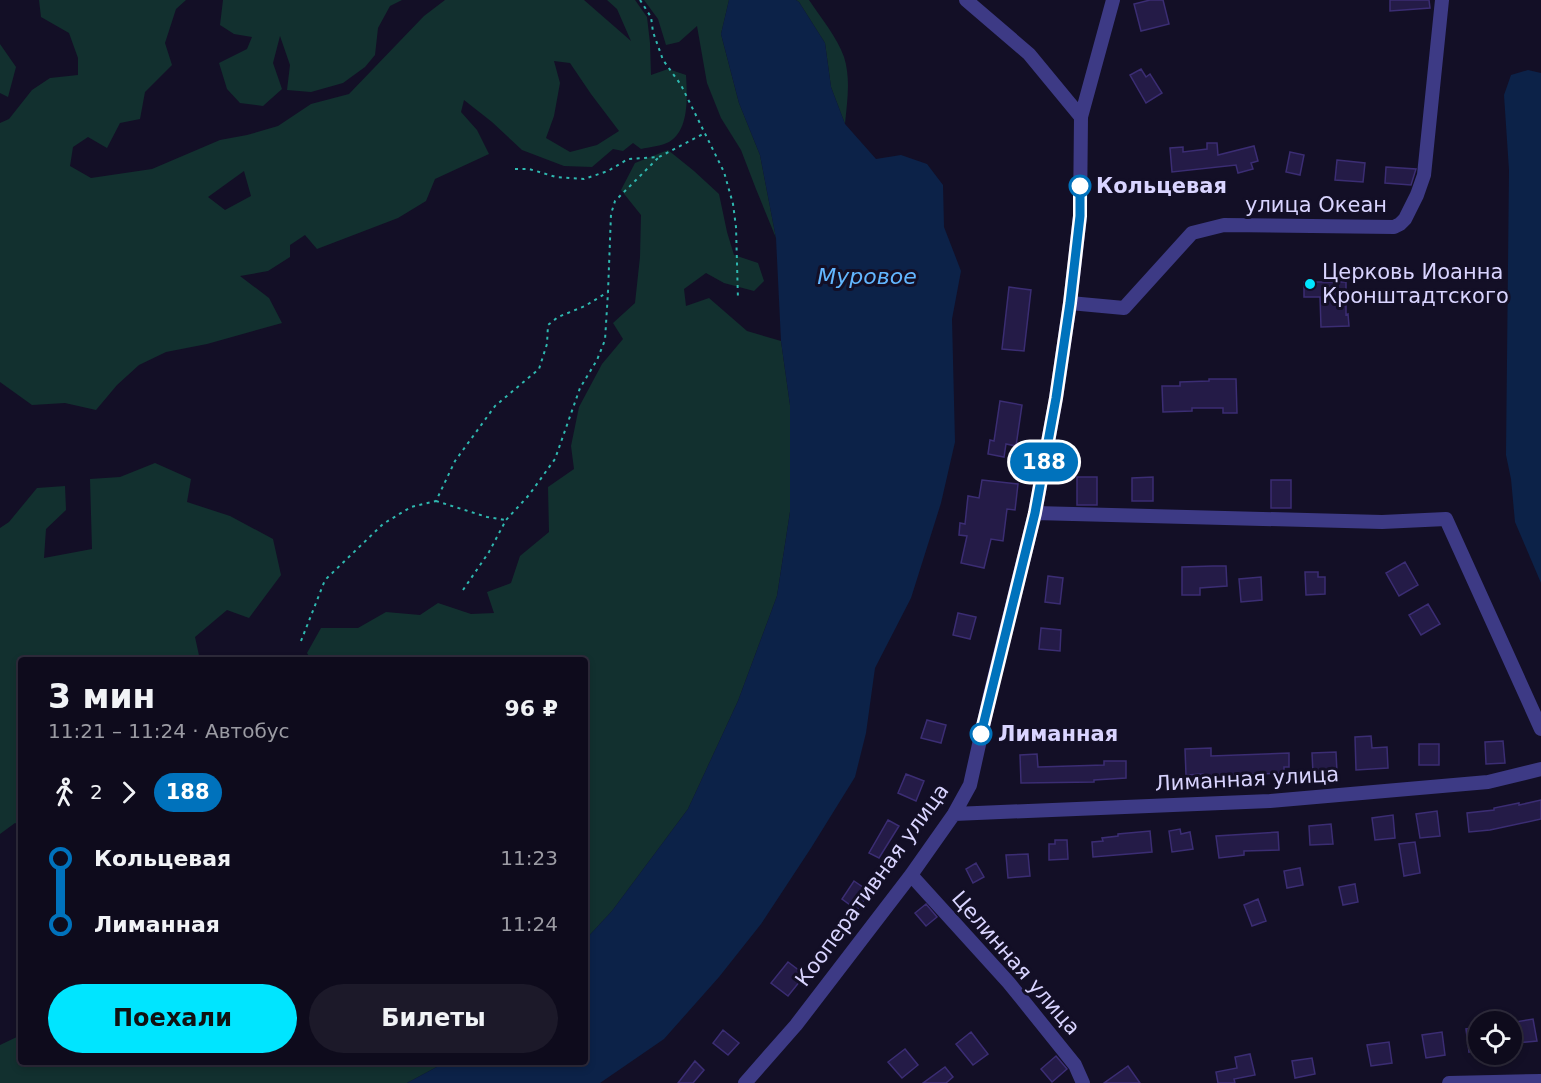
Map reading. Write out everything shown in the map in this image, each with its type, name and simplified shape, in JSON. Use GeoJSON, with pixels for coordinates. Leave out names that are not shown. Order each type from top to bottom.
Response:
{"type":"FeatureCollection","features":[{"type":"Feature","properties":{"kind":"street"},"geometry":{"type":"LineString","coordinates":[[966,0],[1029,54],[1082,117]]}},
{"type":"Feature","properties":{"kind":"street","name":"Кооперативная улица"},"geometry":{"type":"LineString","coordinates":[[745,1083],[796,1025],[911,875],[954,814],[970,785],[1035,513],[1056,398],[1080,216],[1082,117],[1113,0]]}},
{"type":"Feature","properties":{"kind":"street","name":"улица Океан"},"geometry":{"type":"LineString","coordinates":[[1070,303],[1124,308],[1192,233],[1224,225],[1394,227],[1400,224],[1411,209],[1424,176],[1442,0]]}},
{"type":"Feature","properties":{"kind":"street"},"geometry":{"type":"LineString","coordinates":[[1035,513],[1382,522],[1446,519],[1541,729]]}},
{"type":"Feature","properties":{"kind":"street","name":"Лиманная улица"},"geometry":{"type":"LineString","coordinates":[[954,814],[1270,801],[1488,782],[1541,769]]}},
{"type":"Feature","properties":{"kind":"street","name":"Целинная улица"},"geometry":{"type":"LineString","coordinates":[[911,875],[1009,983],[1075,1065],[1083,1083]]}},
{"type":"Feature","properties":{"kind":"street"},"geometry":{"type":"LineString","coordinates":[[1449,1083],[1541,1081]]}},
{"type":"Feature","properties":{"kind":"path"},"geometry":{"type":"LineString","coordinates":[[640,0],[651,17],[653,32],[663,60],[681,85],[724,172],[733,204],[736,227],[738,300]]}},
{"type":"Feature","properties":{"kind":"path"},"geometry":{"type":"LineString","coordinates":[[463,590],[489,552],[506,520],[529,495],[555,459],[580,388],[597,360],[605,340],[611,214],[615,201],[659,157],[705,133]]}},
{"type":"Feature","properties":{"kind":"path"},"geometry":{"type":"LineString","coordinates":[[515,169],[556,177],[584,179],[608,171],[628,159],[659,157]]}},
{"type":"Feature","properties":{"kind":"path"},"geometry":{"type":"LineString","coordinates":[[436,501],[455,461],[490,413],[539,369],[547,344],[548,325],[608,292]]}},
{"type":"Feature","properties":{"kind":"path"},"geometry":{"type":"LineString","coordinates":[[301,641],[325,580],[382,524],[411,507],[436,501],[487,517],[506,520]]}},
{"type":"Feature","properties":{"kind":"green space"},"geometry":{"type":"Polygon","coordinates":[[[39,0],[186,0],[176,9],[165,43],[172,65],[145,92],[140,119],[120,123],[107,148],[88,137],[73,147],[70,166],[91,178],[152,169],[220,140],[278,126],[311,104],[349,94],[424,16],[445,0],[584,0],[631,41],[617,9],[607,0],[635,0],[647,17],[651,75],[668,69],[686,75],[686,112],[681,129],[669,142],[641,149],[633,143],[623,151],[613,149],[592,167],[564,166],[522,150],[464,100],[461,112],[477,130],[489,154],[435,179],[426,201],[398,218],[317,249],[305,235],[290,245],[290,257],[268,271],[240,276],[269,298],[282,323],[207,344],[166,352],[139,365],[117,385],[96,410],[65,403],[32,405],[0,382],[0,123],[9,119],[32,90],[50,78],[78,75],[78,58],[69,33],[41,17],[39,0]],[[554,61],[560,83],[554,116],[546,138],[570,152],[597,145],[619,131],[570,63],[554,61]],[[244,171],[208,197],[225,210],[251,196],[244,171]]]}},
{"type":"Feature","properties":{"kind":"green space"},"geometry":{"type":"Polygon","coordinates":[[[223,0],[402,0],[390,6],[378,28],[375,55],[365,67],[343,83],[311,92],[287,90],[290,65],[280,36],[273,63],[282,89],[263,106],[240,103],[227,89],[219,63],[247,49],[252,37],[234,34],[220,25],[223,0]]]}},
{"type":"Feature","properties":{"kind":"green space"},"geometry":{"type":"Polygon","coordinates":[[[644,0],[729,0],[721,34],[739,103],[760,155],[776,238],[741,150],[721,118],[707,83],[697,26],[679,42],[666,45],[658,19],[644,0]]]}},
{"type":"Feature","properties":{"kind":"green space"},"geometry":{"type":"Polygon","coordinates":[[[796,0],[809,0],[833,35],[844,57],[848,82],[845,124],[831,87],[825,43],[796,0]]]}},
{"type":"Feature","properties":{"kind":"green space"},"geometry":{"type":"Polygon","coordinates":[[[0,44],[16,67],[8,97],[0,93],[0,44]]]}},
{"type":"Feature","properties":{"kind":"green space"},"geometry":{"type":"Polygon","coordinates":[[[668,150],[694,171],[719,194],[734,255],[758,263],[764,281],[754,291],[724,283],[706,273],[684,289],[686,306],[709,298],[747,331],[781,341],[790,405],[790,512],[777,596],[738,701],[688,809],[612,911],[588,937],[588,657],[309,657],[307,653],[321,628],[358,628],[386,612],[420,615],[438,603],[471,614],[494,613],[487,592],[511,583],[520,556],[549,532],[548,487],[574,469],[571,446],[579,407],[602,364],[623,339],[613,323],[635,303],[640,257],[641,215],[621,190],[635,163],[668,150]]]}},
{"type":"Feature","properties":{"kind":"green space"},"geometry":{"type":"Polygon","coordinates":[[[155,463],[191,479],[187,502],[230,516],[273,539],[281,575],[249,618],[227,610],[195,637],[199,657],[18,657],[18,824],[15,823],[0,834],[0,528],[9,522],[37,488],[65,486],[66,510],[46,529],[44,558],[92,549],[90,479],[120,477],[155,463]]]}},
{"type":"Feature","properties":{"kind":"green space"},"geometry":{"type":"Polygon","coordinates":[[[18,1036],[18,1065],[440,1065],[407,1083],[0,1083],[0,1045],[18,1036]]]}},
{"type":"Feature","properties":{"kind":"water","name":"Муровое"},"geometry":{"type":"Polygon","coordinates":[[[729,0],[796,0],[799,2],[825,43],[831,87],[845,124],[876,159],[901,155],[927,164],[943,185],[944,227],[961,271],[952,319],[955,442],[941,503],[911,598],[875,668],[866,733],[855,777],[761,924],[719,977],[664,1039],[600,1083],[407,1083],[440,1065],[588,1065],[588,937],[612,911],[688,809],[738,701],[777,596],[790,512],[790,405],[781,341],[776,238],[760,155],[739,103],[721,34],[729,0]]]}},
{"type":"Feature","properties":{"kind":"water"},"geometry":{"type":"Polygon","coordinates":[[[1528,70],[1541,73],[1541,583],[1515,522],[1506,455],[1509,170],[1504,95],[1511,75],[1528,70]]]}},
{"type":"Feature","properties":{"kind":"building"},"geometry":{"type":"Polygon","coordinates":[[[1163,0],[1169,24],[1141,31],[1134,4],[1163,0]]]}},
{"type":"Feature","properties":{"kind":"building"},"geometry":{"type":"Polygon","coordinates":[[[1390,0],[1429,0],[1430,8],[1390,11],[1390,0]]]}},
{"type":"Feature","properties":{"kind":"building"},"geometry":{"type":"Polygon","coordinates":[[[1141,69],[1146,77],[1150,74],[1162,93],[1146,103],[1130,75],[1141,69]]]}},
{"type":"Feature","properties":{"kind":"building"},"geometry":{"type":"Polygon","coordinates":[[[1207,143],[1217,143],[1218,155],[1254,146],[1258,161],[1251,163],[1253,169],[1238,173],[1236,165],[1172,172],[1170,148],[1183,147],[1183,152],[1207,149],[1207,143]]]}},
{"type":"Feature","properties":{"kind":"building"},"geometry":{"type":"Polygon","coordinates":[[[1290,152],[1304,155],[1300,175],[1286,172],[1290,152]]]}},
{"type":"Feature","properties":{"kind":"building"},"geometry":{"type":"Polygon","coordinates":[[[1337,160],[1365,163],[1363,182],[1335,180],[1337,160]]]}},
{"type":"Feature","properties":{"kind":"building"},"geometry":{"type":"Polygon","coordinates":[[[1386,167],[1416,169],[1411,185],[1385,183],[1386,167]]]}},
{"type":"Feature","properties":{"kind":"building"},"geometry":{"type":"Polygon","coordinates":[[[1304,282],[1346,282],[1346,315],[1348,314],[1349,326],[1321,327],[1320,297],[1304,297],[1304,282]]]}},
{"type":"Feature","properties":{"kind":"building"},"geometry":{"type":"Polygon","coordinates":[[[1009,287],[1031,290],[1024,351],[1002,349],[1009,287]]]}},
{"type":"Feature","properties":{"kind":"building"},"geometry":{"type":"Polygon","coordinates":[[[1209,379],[1236,379],[1237,413],[1223,413],[1223,408],[1192,408],[1192,411],[1163,412],[1162,386],[1180,386],[1180,382],[1209,381],[1209,379]]]}},
{"type":"Feature","properties":{"kind":"building"},"geometry":{"type":"Polygon","coordinates":[[[1000,401],[1022,405],[1016,446],[1006,444],[1004,457],[988,454],[990,440],[994,441],[1000,401]]]}},
{"type":"Feature","properties":{"kind":"building"},"geometry":{"type":"Polygon","coordinates":[[[1077,477],[1097,477],[1097,505],[1077,505],[1077,477]]]}},
{"type":"Feature","properties":{"kind":"building"},"geometry":{"type":"Polygon","coordinates":[[[1153,477],[1153,501],[1132,501],[1132,478],[1153,477]]]}},
{"type":"Feature","properties":{"kind":"building"},"geometry":{"type":"Polygon","coordinates":[[[982,480],[1018,484],[1015,510],[1007,509],[1003,541],[991,539],[984,568],[961,563],[967,536],[959,535],[960,523],[965,524],[968,496],[979,498],[982,480]]]}},
{"type":"Feature","properties":{"kind":"building"},"geometry":{"type":"Polygon","coordinates":[[[1271,480],[1291,480],[1291,508],[1271,508],[1271,480]]]}},
{"type":"Feature","properties":{"kind":"building"},"geometry":{"type":"Polygon","coordinates":[[[1405,562],[1418,585],[1399,596],[1386,573],[1405,562]]]}},
{"type":"Feature","properties":{"kind":"building"},"geometry":{"type":"Polygon","coordinates":[[[1226,566],[1227,586],[1200,588],[1200,595],[1182,595],[1182,567],[1226,566]]]}},
{"type":"Feature","properties":{"kind":"building"},"geometry":{"type":"Polygon","coordinates":[[[1305,572],[1318,572],[1318,577],[1325,577],[1325,594],[1306,595],[1305,572]]]}},
{"type":"Feature","properties":{"kind":"building"},"geometry":{"type":"Polygon","coordinates":[[[1048,576],[1063,578],[1060,604],[1045,602],[1048,576]]]}},
{"type":"Feature","properties":{"kind":"building"},"geometry":{"type":"Polygon","coordinates":[[[1261,577],[1262,600],[1241,602],[1239,579],[1261,577]]]}},
{"type":"Feature","properties":{"kind":"building"},"geometry":{"type":"Polygon","coordinates":[[[1428,604],[1440,624],[1421,635],[1409,615],[1428,604]]]}},
{"type":"Feature","properties":{"kind":"building"},"geometry":{"type":"Polygon","coordinates":[[[958,613],[976,617],[970,639],[953,635],[958,613]]]}},
{"type":"Feature","properties":{"kind":"building"},"geometry":{"type":"Polygon","coordinates":[[[1041,628],[1061,630],[1060,651],[1039,649],[1041,628]]]}},
{"type":"Feature","properties":{"kind":"building"},"geometry":{"type":"Polygon","coordinates":[[[927,720],[946,725],[941,743],[921,738],[927,720]]]}},
{"type":"Feature","properties":{"kind":"building"},"geometry":{"type":"Polygon","coordinates":[[[1371,736],[1372,748],[1387,747],[1388,768],[1356,770],[1355,737],[1371,736]]]}},
{"type":"Feature","properties":{"kind":"building"},"geometry":{"type":"Polygon","coordinates":[[[1503,741],[1505,763],[1486,764],[1485,742],[1503,741]]]}},
{"type":"Feature","properties":{"kind":"building"},"geometry":{"type":"Polygon","coordinates":[[[1419,744],[1439,744],[1439,765],[1419,765],[1419,744]]]}},
{"type":"Feature","properties":{"kind":"building"},"geometry":{"type":"Polygon","coordinates":[[[1211,748],[1211,756],[1289,753],[1289,767],[1284,767],[1284,773],[1186,775],[1185,749],[1211,748]]]}},
{"type":"Feature","properties":{"kind":"building"},"geometry":{"type":"Polygon","coordinates":[[[1336,752],[1337,772],[1313,773],[1312,753],[1336,752]]]}},
{"type":"Feature","properties":{"kind":"building"},"geometry":{"type":"Polygon","coordinates":[[[1037,754],[1038,767],[1104,765],[1104,761],[1126,761],[1126,778],[1094,780],[1094,782],[1021,783],[1020,755],[1037,754]]]}},
{"type":"Feature","properties":{"kind":"building"},"geometry":{"type":"Polygon","coordinates":[[[906,774],[924,781],[916,801],[898,793],[906,774]]]}},
{"type":"Feature","properties":{"kind":"building"},"geometry":{"type":"Polygon","coordinates":[[[1541,800],[1541,819],[1469,832],[1467,813],[1541,800]]]}},
{"type":"Feature","properties":{"kind":"building"},"geometry":{"type":"Polygon","coordinates":[[[1437,811],[1440,836],[1420,838],[1416,814],[1437,811]]]}},
{"type":"Feature","properties":{"kind":"building"},"geometry":{"type":"Polygon","coordinates":[[[1393,815],[1395,838],[1375,840],[1372,818],[1393,815]]]}},
{"type":"Feature","properties":{"kind":"building"},"geometry":{"type":"Polygon","coordinates":[[[888,820],[899,826],[879,858],[869,853],[888,820]]]}},
{"type":"Feature","properties":{"kind":"building"},"geometry":{"type":"Polygon","coordinates":[[[1331,824],[1333,844],[1310,845],[1309,826],[1331,824]]]}},
{"type":"Feature","properties":{"kind":"building"},"geometry":{"type":"Polygon","coordinates":[[[1180,829],[1181,834],[1190,832],[1193,849],[1172,852],[1169,831],[1180,829]]]}},
{"type":"Feature","properties":{"kind":"building"},"geometry":{"type":"Polygon","coordinates":[[[1150,831],[1152,852],[1093,857],[1092,842],[1103,841],[1102,838],[1118,836],[1118,834],[1150,831]]]}},
{"type":"Feature","properties":{"kind":"building"},"geometry":{"type":"Polygon","coordinates":[[[1278,832],[1279,850],[1244,851],[1244,855],[1219,858],[1216,836],[1278,832]]]}},
{"type":"Feature","properties":{"kind":"building"},"geometry":{"type":"Polygon","coordinates":[[[1055,840],[1067,840],[1068,859],[1049,860],[1049,844],[1055,844],[1055,840]]]}},
{"type":"Feature","properties":{"kind":"building"},"geometry":{"type":"Polygon","coordinates":[[[1415,842],[1420,873],[1404,876],[1399,844],[1415,842]]]}},
{"type":"Feature","properties":{"kind":"building"},"geometry":{"type":"Polygon","coordinates":[[[1028,854],[1030,876],[1008,878],[1006,855],[1028,854]]]}},
{"type":"Feature","properties":{"kind":"building"},"geometry":{"type":"Polygon","coordinates":[[[976,863],[984,877],[973,883],[966,869],[976,863]]]}},
{"type":"Feature","properties":{"kind":"building"},"geometry":{"type":"Polygon","coordinates":[[[1300,868],[1303,885],[1287,888],[1284,871],[1300,868]]]}},
{"type":"Feature","properties":{"kind":"building"},"geometry":{"type":"Polygon","coordinates":[[[854,881],[870,892],[857,910],[842,899],[854,881]]]}},
{"type":"Feature","properties":{"kind":"building"},"geometry":{"type":"Polygon","coordinates":[[[1355,884],[1358,902],[1343,905],[1339,887],[1355,884]]]}},
{"type":"Feature","properties":{"kind":"building"},"geometry":{"type":"Polygon","coordinates":[[[1258,899],[1266,921],[1252,926],[1244,905],[1258,899]]]}},
{"type":"Feature","properties":{"kind":"building"},"geometry":{"type":"Polygon","coordinates":[[[926,904],[937,917],[926,926],[915,913],[926,904]]]}},
{"type":"Feature","properties":{"kind":"building"},"geometry":{"type":"Polygon","coordinates":[[[788,962],[805,975],[788,996],[771,983],[788,962]]]}},
{"type":"Feature","properties":{"kind":"building"},"geometry":{"type":"Polygon","coordinates":[[[1533,1019],[1537,1041],[1522,1042],[1522,1021],[1533,1019]]]}},
{"type":"Feature","properties":{"kind":"building"},"geometry":{"type":"Polygon","coordinates":[[[723,1030],[739,1043],[728,1055],[713,1043],[723,1030]]]}},
{"type":"Feature","properties":{"kind":"building"},"geometry":{"type":"Polygon","coordinates":[[[971,1032],[988,1054],[973,1065],[956,1044],[971,1032]]]}},
{"type":"Feature","properties":{"kind":"building"},"geometry":{"type":"Polygon","coordinates":[[[1442,1032],[1445,1055],[1426,1058],[1422,1035],[1442,1032]]]}},
{"type":"Feature","properties":{"kind":"building"},"geometry":{"type":"Polygon","coordinates":[[[1389,1042],[1392,1063],[1371,1066],[1367,1045],[1389,1042]]]}},
{"type":"Feature","properties":{"kind":"building"},"geometry":{"type":"Polygon","coordinates":[[[905,1049],[918,1065],[902,1078],[888,1062],[905,1049]]]}},
{"type":"Feature","properties":{"kind":"building"},"geometry":{"type":"Polygon","coordinates":[[[1250,1054],[1255,1075],[1234,1079],[1235,1083],[1218,1083],[1216,1072],[1237,1068],[1235,1057],[1250,1054]]]}},
{"type":"Feature","properties":{"kind":"building"},"geometry":{"type":"Polygon","coordinates":[[[1056,1056],[1067,1069],[1052,1082],[1041,1069],[1056,1056]]]}},
{"type":"Feature","properties":{"kind":"building"},"geometry":{"type":"Polygon","coordinates":[[[1312,1058],[1315,1074],[1295,1078],[1292,1061],[1312,1058]]]}},
{"type":"Feature","properties":{"kind":"building"},"geometry":{"type":"Polygon","coordinates":[[[695,1061],[704,1070],[693,1083],[678,1083],[695,1061]]]}},
{"type":"Feature","properties":{"kind":"building"},"geometry":{"type":"Polygon","coordinates":[[[1128,1066],[1140,1083],[1104,1083],[1128,1066]]]}},
{"type":"Feature","properties":{"kind":"building"},"geometry":{"type":"Polygon","coordinates":[[[945,1067],[953,1077],[946,1083],[923,1083],[945,1067]]]}},
{"type":"Feature","properties":{"kind":"bus line","name":"188"},"geometry":{"type":"LineString","coordinates":[[981,734],[1035,513],[1056,398],[1080,216],[1080,186]]}},
{"type":"Feature","properties":{"kind":"place","name":"Кольцевая"},"geometry":{"type":"Point","coordinates":[1080,186]}},
{"type":"Feature","properties":{"kind":"place","name":"Церковь Иоанна Кронштадтского"},"geometry":{"type":"Point","coordinates":[1310,284]}},
{"type":"Feature","properties":{"kind":"place","name":"Лиманная"},"geometry":{"type":"Point","coordinates":[981,734]}}]}
